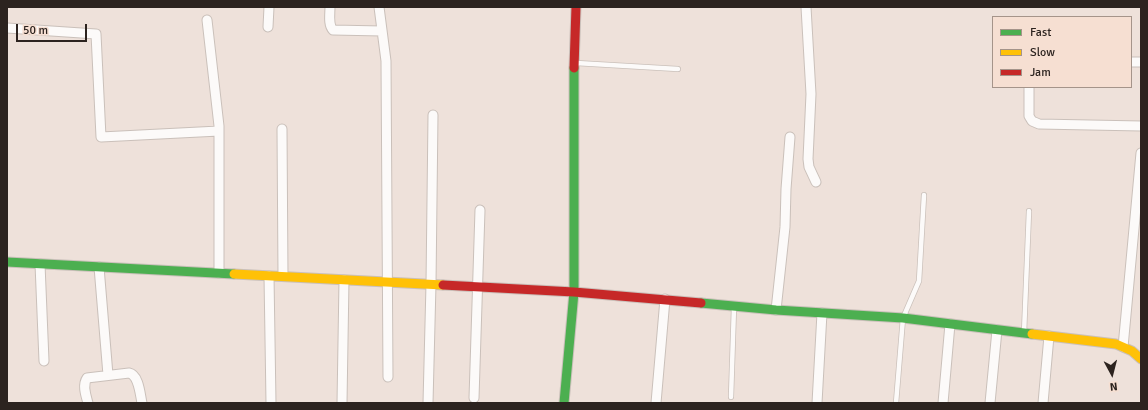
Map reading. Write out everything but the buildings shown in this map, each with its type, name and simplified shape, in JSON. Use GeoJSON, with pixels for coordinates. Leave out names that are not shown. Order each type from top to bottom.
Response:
{"type":"FeatureCollection","features":[{"type":"Feature","properties":{"kind":"street"},"geometry":{"type":"LineString","coordinates":[[268,27],[269,7]]}},
{"type":"Feature","properties":{"kind":"street"},"geometry":{"type":"LineString","coordinates":[[330,7],[330,27],[333,30],[382,31]]}},
{"type":"Feature","properties":{"kind":"street"},"geometry":{"type":"LineString","coordinates":[[379,7],[386,61],[388,377]]}},
{"type":"Feature","properties":{"kind":"street"},"geometry":{"type":"LineString","coordinates":[[564,403],[574,292],[574,63],[576,7]]}},
{"type":"Feature","properties":{"kind":"street"},"geometry":{"type":"LineString","coordinates":[[806,7],[811,94],[808,159],[809,167],[816,182]]}},
{"type":"Feature","properties":{"kind":"street"},"geometry":{"type":"LineString","coordinates":[[207,20],[219,131],[219,273]]}},
{"type":"Feature","properties":{"kind":"street"},"geometry":{"type":"LineString","coordinates":[[7,28],[96,34],[101,137],[219,131]]}},
{"type":"Feature","properties":{"kind":"street"},"geometry":{"type":"LineString","coordinates":[[1029,88],[1028,116],[1032,121],[1039,124],[1141,126]]}},
{"type":"Feature","properties":{"kind":"street"},"geometry":{"type":"LineString","coordinates":[[428,403],[433,115]]}},
{"type":"Feature","properties":{"kind":"street"},"geometry":{"type":"LineString","coordinates":[[282,129],[283,276]]}},
{"type":"Feature","properties":{"kind":"street"},"geometry":{"type":"LineString","coordinates":[[776,310],[785,227],[790,137]]}},
{"type":"Feature","properties":{"kind":"street"},"geometry":{"type":"LineString","coordinates":[[1123,347],[1141,153]]}},
{"type":"Feature","properties":{"kind":"street"},"geometry":{"type":"LineString","coordinates":[[474,398],[480,210]]}},
{"type":"Feature","properties":{"kind":"street"},"geometry":{"type":"LineString","coordinates":[[7,262],[574,292],[776,310],[903,318],[1116,344],[1132,350],[1141,359]]}},
{"type":"Feature","properties":{"kind":"street"},"geometry":{"type":"LineString","coordinates":[[40,264],[44,361]]}},
{"type":"Feature","properties":{"kind":"street"},"geometry":{"type":"LineString","coordinates":[[99,267],[108,375]]}},
{"type":"Feature","properties":{"kind":"street"},"geometry":{"type":"LineString","coordinates":[[269,276],[271,403]]}},
{"type":"Feature","properties":{"kind":"street"},"geometry":{"type":"LineString","coordinates":[[342,403],[344,280]]}},
{"type":"Feature","properties":{"kind":"street"},"geometry":{"type":"LineString","coordinates":[[656,403],[665,299]]}},
{"type":"Feature","properties":{"kind":"street"},"geometry":{"type":"LineString","coordinates":[[817,403],[822,313]]}},
{"type":"Feature","properties":{"kind":"street"},"geometry":{"type":"LineString","coordinates":[[943,403],[950,324]]}},
{"type":"Feature","properties":{"kind":"street"},"geometry":{"type":"LineString","coordinates":[[990,403],[997,330]]}},
{"type":"Feature","properties":{"kind":"street"},"geometry":{"type":"LineString","coordinates":[[1043,403],[1049,336]]}},
{"type":"Feature","properties":{"kind":"street"},"geometry":{"type":"LineString","coordinates":[[88,403],[85,385],[86,380],[90,378],[129,372],[134,374],[136,378],[142,403]]}},
{"type":"Feature","properties":{"kind":"lane"},"geometry":{"type":"LineString","coordinates":[[574,63],[678,69]]}},
{"type":"Feature","properties":{"kind":"lane"},"geometry":{"type":"LineString","coordinates":[[896,403],[903,318],[919,281],[924,195]]}},
{"type":"Feature","properties":{"kind":"lane"},"geometry":{"type":"LineString","coordinates":[[1024,333],[1029,211]]}},
{"type":"Feature","properties":{"kind":"lane"},"geometry":{"type":"LineString","coordinates":[[731,397],[734,306]]}},
{"type":"Feature","properties":{"kind":"traffic: fast"},"geometry":{"type":"LineString","coordinates":[[564,403],[574,292],[574,68]]}},
{"type":"Feature","properties":{"kind":"traffic: fast"},"geometry":{"type":"LineString","coordinates":[[7,262],[234,274]]}},
{"type":"Feature","properties":{"kind":"traffic: fast"},"geometry":{"type":"LineString","coordinates":[[701,303],[776,310],[903,318],[1032,334]]}},
{"type":"Feature","properties":{"kind":"traffic: slow"},"geometry":{"type":"LineString","coordinates":[[234,274],[443,285]]}},
{"type":"Feature","properties":{"kind":"traffic: slow"},"geometry":{"type":"LineString","coordinates":[[1032,334],[1116,344],[1132,351],[1141,359]]}},
{"type":"Feature","properties":{"kind":"traffic: jam"},"geometry":{"type":"LineString","coordinates":[[574,68],[576,7]]}},
{"type":"Feature","properties":{"kind":"traffic: jam"},"geometry":{"type":"LineString","coordinates":[[443,285],[574,292],[701,303]]}}]}
